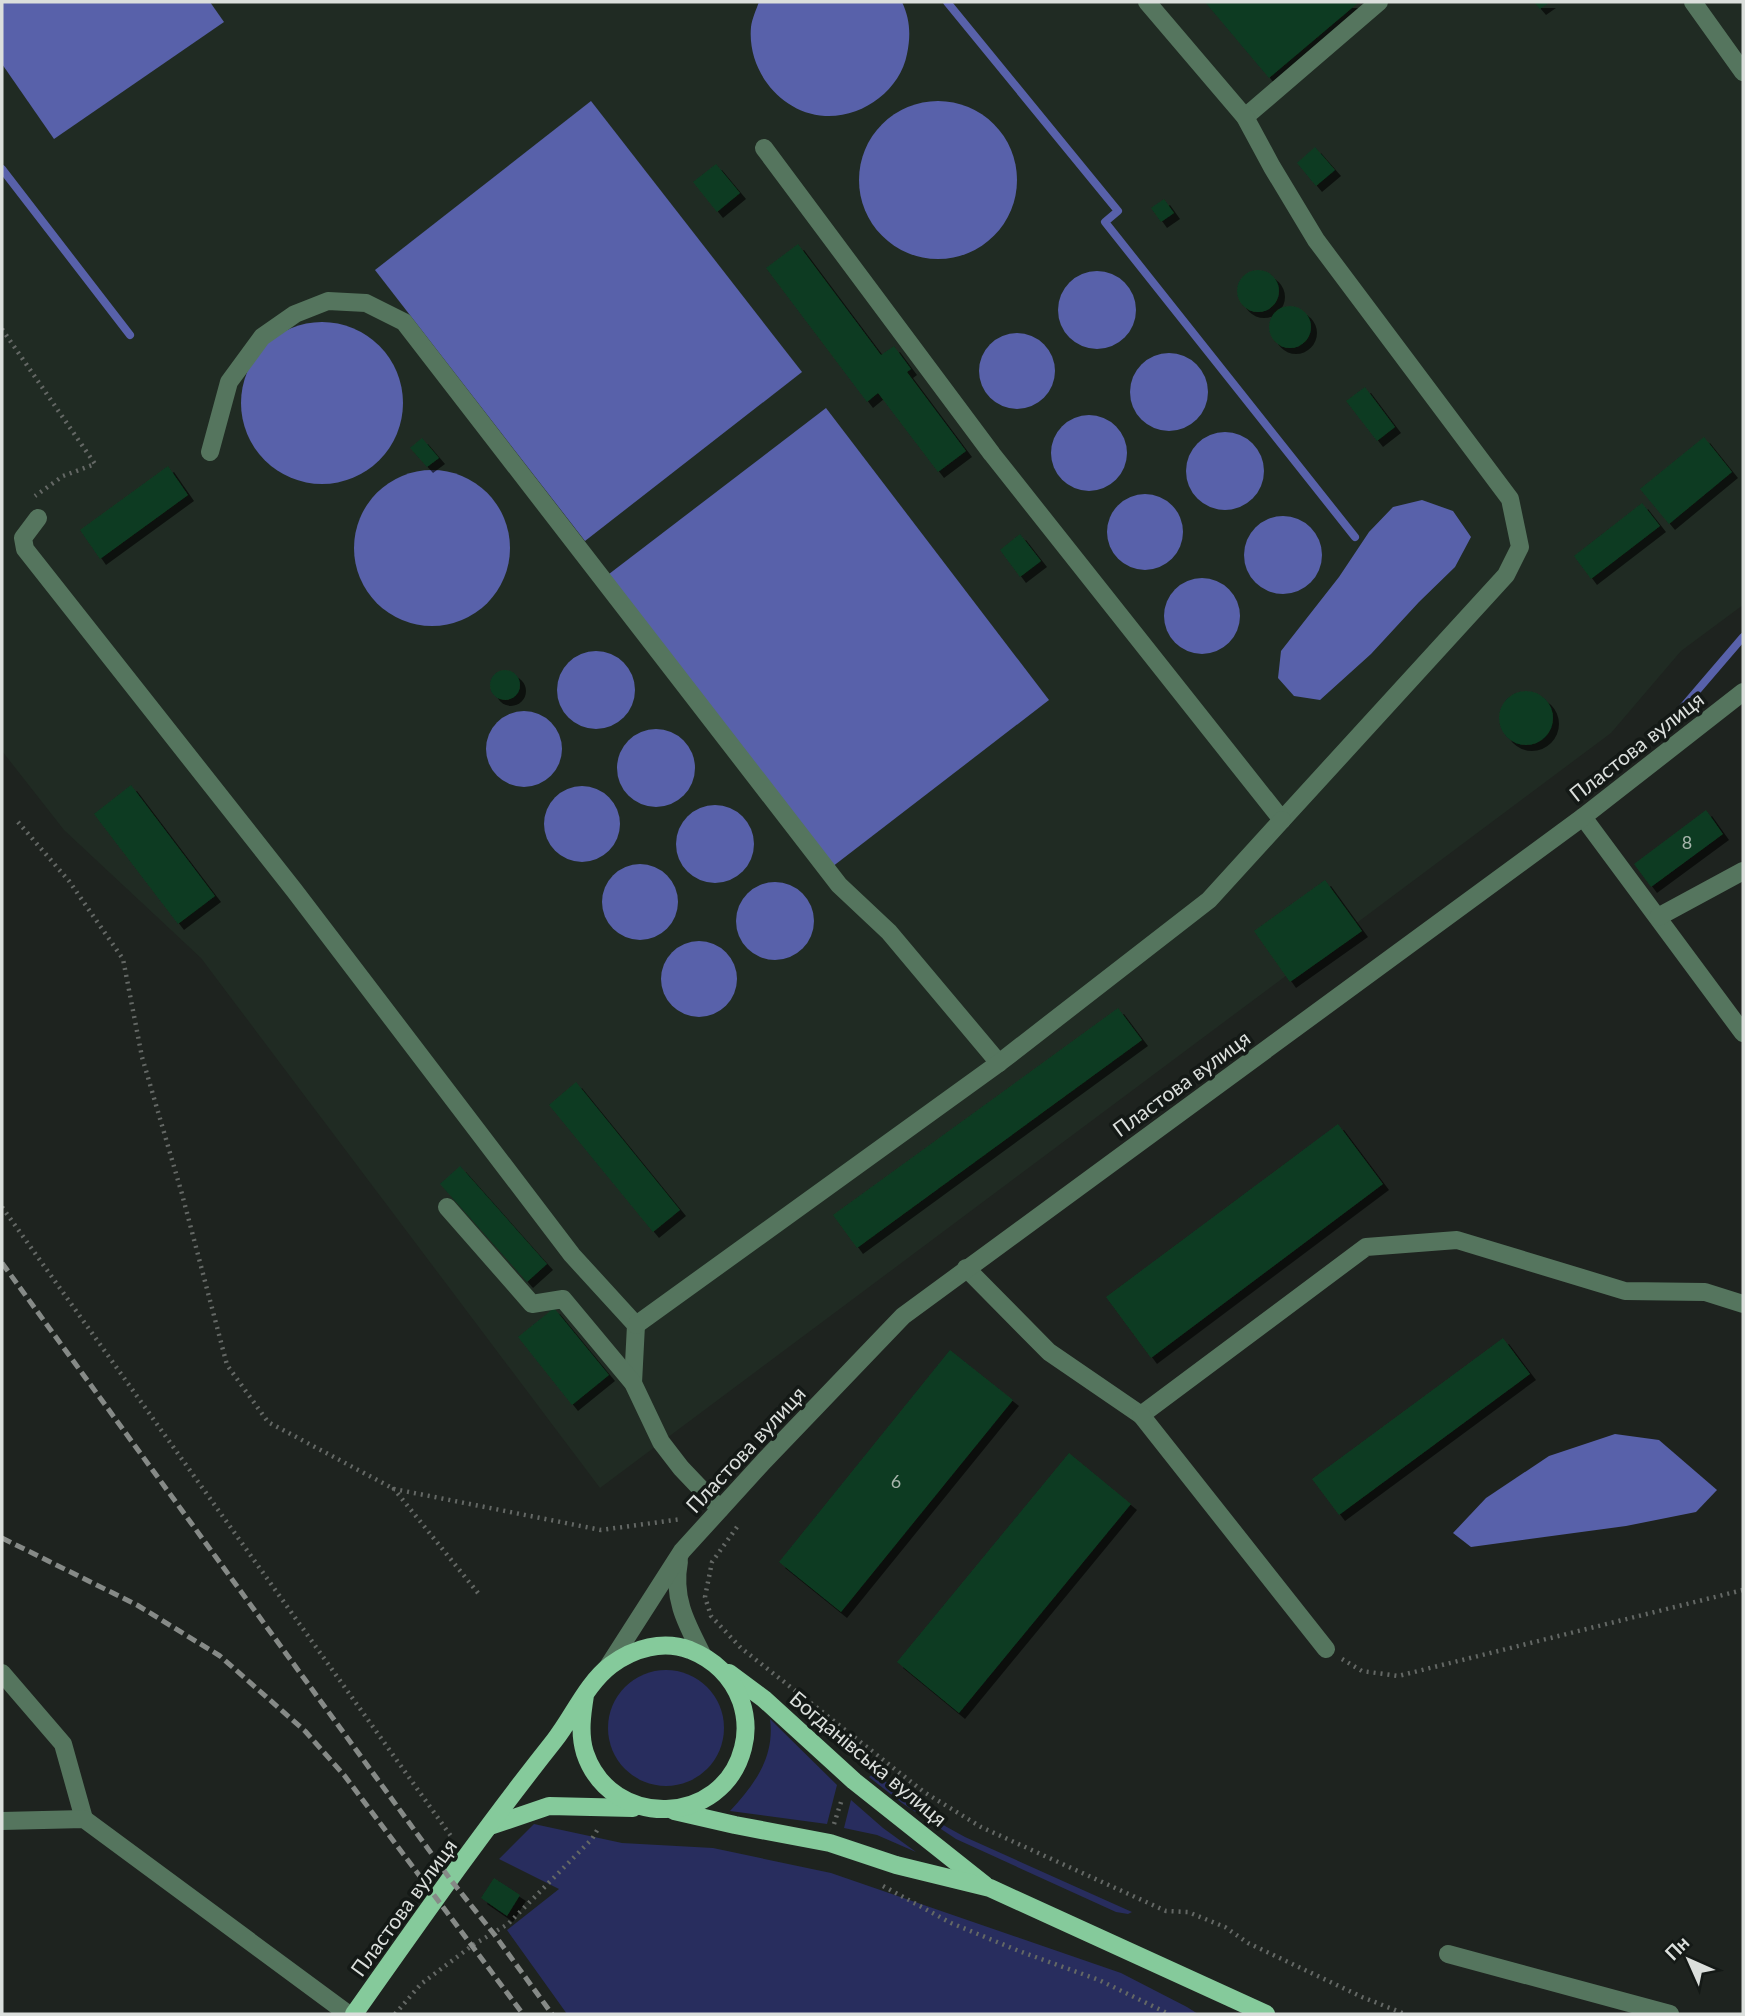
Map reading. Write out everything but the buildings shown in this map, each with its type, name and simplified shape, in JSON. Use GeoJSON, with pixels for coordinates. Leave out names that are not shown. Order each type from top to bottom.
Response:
{"type":"FeatureCollection","features":[{"type":"Feature","properties":{"kind":"main road"},"geometry":{"type":"LineString","coordinates":[[490,1826],[549,1806],[659,1809],[683,1808],[698,1802],[724,1783],[741,1755],[745,1731],[743,1706],[728,1677],[710,1661],[687,1649],[670,1646],[637,1650],[621,1657],[607,1668],[585,1695],[582,1733],[592,1768],[603,1783],[633,1804],[659,1809]]}},
{"type":"Feature","properties":{"kind":"main road","name":"Богданівська вулиця"},"geometry":{"type":"LineString","coordinates":[[710,1661],[754,1690],[854,1781],[990,1888]]}},
{"type":"Feature","properties":{"kind":"main road","name":"Пластова вулиця"},"geometry":{"type":"LineString","coordinates":[[354,2014],[585,1695]]}},
{"type":"Feature","properties":{"kind":"main road","name":"Богданівська вулиця"},"geometry":{"type":"LineString","coordinates":[[659,1809],[830,1843],[896,1865],[990,1888],[1246,2011],[1266,2014]]}},
{"type":"Feature","properties":{"kind":"street"},"geometry":{"type":"LineString","coordinates":[[636,1325],[999,1063],[1209,900],[1506,575],[1520,547],[1510,499],[1316,240],[1245,117],[1147,2]]}},
{"type":"Feature","properties":{"kind":"street"},"geometry":{"type":"LineString","coordinates":[[1245,117],[1379,2]]}},
{"type":"Feature","properties":{"kind":"street"},"geometry":{"type":"LineString","coordinates":[[1693,2],[1743,72]]}},
{"type":"Feature","properties":{"kind":"street"},"geometry":{"type":"LineString","coordinates":[[764,148],[992,454],[1282,820]]}},
{"type":"Feature","properties":{"kind":"street"},"geometry":{"type":"LineString","coordinates":[[210,452],[229,382],[262,337],[295,314],[328,301],[366,303],[404,322],[839,885],[889,932],[999,1063]]}},
{"type":"Feature","properties":{"kind":"street"},"geometry":{"type":"LineString","coordinates":[[38,518],[23,538],[25,549],[294,890],[572,1255],[636,1325],[633,1382]]}},
{"type":"Feature","properties":{"kind":"street","name":"Пластова вулиця"},"geometry":{"type":"LineString","coordinates":[[607,1668],[682,1550],[903,1316],[1583,817],[1743,692]]}},
{"type":"Feature","properties":{"kind":"street"},"geometry":{"type":"LineString","coordinates":[[1583,817],[1743,1033]]}},
{"type":"Feature","properties":{"kind":"street"},"geometry":{"type":"LineString","coordinates":[[1658,917],[1743,871]]}},
{"type":"Feature","properties":{"kind":"street"},"geometry":{"type":"LineString","coordinates":[[447,1208],[531,1304],[563,1299],[633,1382],[661,1442],[681,1468],[720,1508]]}},
{"type":"Feature","properties":{"kind":"street"},"geometry":{"type":"LineString","coordinates":[[1141,1415],[1366,1247],[1457,1240],[1625,1290],[1706,1292],[1743,1304]]}},
{"type":"Feature","properties":{"kind":"street"},"geometry":{"type":"LineString","coordinates":[[966,1268],[1049,1352],[1141,1415],[1326,1649]]}},
{"type":"Feature","properties":{"kind":"street"},"geometry":{"type":"LineString","coordinates":[[682,1550],[676,1580],[681,1610],[710,1661]]}},
{"type":"Feature","properties":{"kind":"street"},"geometry":{"type":"LineString","coordinates":[[2,1673],[63,1744],[85,1819],[348,2014]]}},
{"type":"Feature","properties":{"kind":"street"},"geometry":{"type":"LineString","coordinates":[[2,1821],[85,1819]]}},
{"type":"Feature","properties":{"kind":"street"},"geometry":{"type":"LineString","coordinates":[[1448,1954],[1670,2014]]}},
{"type":"Feature","properties":{"kind":"path"},"geometry":{"type":"LineString","coordinates":[[2,330],[95,464],[63,476],[30,499]]}},
{"type":"Feature","properties":{"kind":"path"},"geometry":{"type":"LineString","coordinates":[[18,822],[69,881],[122,958],[142,1058],[182,1194],[227,1365],[268,1422],[394,1489],[601,1530],[682,1519]]}},
{"type":"Feature","properties":{"kind":"path"},"geometry":{"type":"LineString","coordinates":[[2,1207],[454,1841]]}},
{"type":"Feature","properties":{"kind":"path"},"geometry":{"type":"LineString","coordinates":[[394,1489],[478,1593]]}},
{"type":"Feature","properties":{"kind":"path"},"geometry":{"type":"LineString","coordinates":[[737,1526],[712,1562],[705,1598],[710,1616],[741,1647],[924,1792],[981,1827],[1166,1911],[1188,1912],[1225,1927],[1248,1943],[1362,1997],[1405,2014]]}},
{"type":"Feature","properties":{"kind":"path"},"geometry":{"type":"LineString","coordinates":[[1326,1649],[1362,1671],[1398,1676],[1743,1590]]}},
{"type":"Feature","properties":{"kind":"path"},"geometry":{"type":"LineString","coordinates":[[873,1762],[879,1756]]}},
{"type":"Feature","properties":{"kind":"path"},"geometry":{"type":"LineString","coordinates":[[834,1826],[844,1791]]}},
{"type":"Feature","properties":{"kind":"path"},"geometry":{"type":"LineString","coordinates":[[395,2014],[421,1984],[473,1945],[508,1924],[592,1839],[605,1819]]}},
{"type":"Feature","properties":{"kind":"path"},"geometry":{"type":"LineString","coordinates":[[875,1881],[951,1923],[1099,1980],[1169,2014]]}},
{"type":"Feature","properties":{"kind":"shaded area"},"geometry":{"type":"Polygon","coordinates":[[[2,2],[1743,2],[1743,605],[1681,651],[1611,733],[600,1488],[201,958],[64,830],[2,751],[2,2]]]}},
{"type":"Feature","properties":{"kind":"shaded area"},"geometry":{"type":"Polygon","coordinates":[[[2,2],[210,2],[224,22],[54,139],[2,64],[2,2]]]}},
{"type":"Feature","properties":{"kind":"shaded area"},"geometry":{"type":"Polygon","coordinates":[[[759,2],[902,2],[907,15],[909,34],[907,54],[897,79],[878,99],[853,112],[825,116],[794,107],[770,87],[755,59],[751,27],[759,2]]]}},
{"type":"Feature","properties":{"kind":"shaded area"},"geometry":{"type":"Polygon","coordinates":[[[591,101],[802,372],[585,541],[375,270],[591,101]]]}},
{"type":"Feature","properties":{"kind":"shaded area"},"geometry":{"type":"Polygon","coordinates":[[[938,101],[968,107],[994,124],[1011,150],[1017,180],[1011,210],[994,236],[968,253],[938,259],[908,253],[882,236],[865,210],[859,180],[865,150],[882,124],[908,107],[938,101]]]}},
{"type":"Feature","properties":{"kind":"shaded area"},"geometry":{"type":"Polygon","coordinates":[[[1097,271],[1112,274],[1125,282],[1133,295],[1136,310],[1133,325],[1125,338],[1112,346],[1097,349],[1082,346],[1069,338],[1061,325],[1058,310],[1061,295],[1069,282],[1082,274],[1097,271]]]}},
{"type":"Feature","properties":{"kind":"shaded area"},"geometry":{"type":"Polygon","coordinates":[[[322,322],[353,328],[379,346],[397,372],[403,403],[397,434],[379,460],[353,478],[322,484],[291,478],[265,460],[247,434],[241,403],[247,372],[265,346],[291,328],[322,322]]]}},
{"type":"Feature","properties":{"kind":"shaded area"},"geometry":{"type":"Polygon","coordinates":[[[1017,333],[1031,336],[1044,344],[1052,357],[1055,371],[1052,385],[1044,398],[1031,406],[1017,409],[1003,406],[990,398],[982,385],[979,371],[982,357],[990,344],[1003,336],[1017,333]]]}},
{"type":"Feature","properties":{"kind":"shaded area"},"geometry":{"type":"Polygon","coordinates":[[[1169,353],[1184,356],[1197,364],[1205,377],[1208,392],[1205,407],[1197,420],[1184,428],[1169,431],[1154,428],[1141,420],[1133,407],[1130,392],[1133,377],[1141,364],[1154,356],[1169,353]]]}},
{"type":"Feature","properties":{"kind":"shaded area"},"geometry":{"type":"Polygon","coordinates":[[[826,408],[1049,700],[832,867],[609,574],[826,408]]]}},
{"type":"Feature","properties":{"kind":"shaded area"},"geometry":{"type":"Polygon","coordinates":[[[1089,415],[1103,418],[1116,426],[1124,439],[1127,453],[1124,467],[1116,480],[1103,488],[1089,491],[1075,488],[1062,480],[1054,467],[1051,453],[1054,439],[1062,426],[1075,418],[1089,415]]]}},
{"type":"Feature","properties":{"kind":"shaded area"},"geometry":{"type":"Polygon","coordinates":[[[1225,432],[1240,435],[1253,443],[1261,456],[1264,471],[1261,486],[1253,499],[1240,507],[1225,510],[1210,507],[1197,499],[1189,486],[1186,471],[1189,456],[1197,443],[1210,435],[1225,432]]]}},
{"type":"Feature","properties":{"kind":"shaded area"},"geometry":{"type":"Polygon","coordinates":[[[432,470],[462,476],[487,493],[504,518],[510,548],[504,578],[487,603],[462,620],[432,626],[402,620],[377,603],[360,578],[354,548],[360,518],[377,493],[402,476],[432,470]]]}},
{"type":"Feature","properties":{"kind":"shaded area"},"geometry":{"type":"Polygon","coordinates":[[[1145,494],[1159,497],[1172,505],[1180,518],[1183,532],[1180,546],[1172,559],[1159,567],[1145,570],[1131,567],[1118,559],[1110,546],[1107,532],[1110,518],[1118,505],[1131,497],[1145,494]]]}},
{"type":"Feature","properties":{"kind":"shaded area"},"geometry":{"type":"Polygon","coordinates":[[[1422,500],[1453,511],[1471,537],[1455,567],[1371,654],[1320,700],[1294,696],[1278,678],[1281,651],[1339,577],[1369,532],[1393,507],[1422,500]]]}},
{"type":"Feature","properties":{"kind":"shaded area"},"geometry":{"type":"Polygon","coordinates":[[[1283,516],[1298,519],[1311,527],[1319,540],[1322,555],[1319,570],[1311,583],[1298,591],[1283,594],[1268,591],[1255,583],[1247,570],[1244,555],[1247,540],[1255,527],[1268,519],[1283,516]]]}},
{"type":"Feature","properties":{"kind":"shaded area"},"geometry":{"type":"Polygon","coordinates":[[[1202,578],[1216,581],[1229,589],[1237,602],[1240,616],[1237,630],[1229,643],[1216,651],[1202,654],[1188,651],[1175,643],[1167,630],[1164,616],[1167,602],[1175,589],[1188,581],[1202,578]]]}},
{"type":"Feature","properties":{"kind":"shaded area"},"geometry":{"type":"Polygon","coordinates":[[[596,651],[611,654],[628,668],[635,690],[632,705],[618,722],[596,729],[581,726],[564,712],[557,690],[560,675],[574,658],[596,651]]]}},
{"type":"Feature","properties":{"kind":"shaded area"},"geometry":{"type":"Polygon","coordinates":[[[524,711],[538,714],[551,722],[559,735],[562,749],[559,763],[551,776],[538,784],[524,787],[510,784],[497,776],[489,763],[486,749],[489,735],[497,722],[510,714],[524,711]]]}},
{"type":"Feature","properties":{"kind":"shaded area"},"geometry":{"type":"Polygon","coordinates":[[[656,729],[671,732],[684,740],[692,753],[695,768],[692,783],[684,796],[671,804],[656,807],[641,804],[628,796],[620,783],[617,768],[620,753],[628,740],[641,732],[656,729]]]}},
{"type":"Feature","properties":{"kind":"shaded area"},"geometry":{"type":"Polygon","coordinates":[[[582,786],[596,789],[609,797],[617,810],[620,824],[617,838],[609,851],[596,859],[582,862],[568,859],[555,851],[547,838],[544,824],[547,810],[555,797],[568,789],[582,786]]]}},
{"type":"Feature","properties":{"kind":"shaded area"},"geometry":{"type":"Polygon","coordinates":[[[715,805],[730,808],[743,816],[751,829],[754,844],[751,859],[743,872],[730,880],[715,883],[700,880],[687,872],[679,859],[676,844],[679,829],[687,816],[700,808],[715,805]]]}},
{"type":"Feature","properties":{"kind":"shaded area"},"geometry":{"type":"Polygon","coordinates":[[[640,864],[654,867],[667,875],[675,888],[678,902],[675,916],[667,929],[654,937],[640,940],[626,937],[613,929],[605,916],[602,902],[605,888],[613,875],[626,867],[640,864]]]}},
{"type":"Feature","properties":{"kind":"shaded area"},"geometry":{"type":"Polygon","coordinates":[[[775,882],[790,885],[803,893],[811,906],[814,921],[811,936],[803,949],[790,957],[775,960],[760,957],[747,949],[739,936],[736,921],[739,906],[747,893],[760,885],[775,882]]]}},
{"type":"Feature","properties":{"kind":"shaded area"},"geometry":{"type":"Polygon","coordinates":[[[699,941],[713,944],[726,952],[734,965],[737,979],[734,993],[726,1006],[713,1014],[699,1017],[685,1014],[672,1006],[664,993],[661,979],[664,965],[672,952],[685,944],[699,941]]]}},
{"type":"Feature","properties":{"kind":"shaded area"},"geometry":{"type":"Polygon","coordinates":[[[1615,1434],[1659,1440],[1717,1490],[1696,1512],[1626,1526],[1471,1547],[1453,1533],[1486,1498],[1549,1456],[1615,1434]]]}},
{"type":"Feature","properties":{"kind":"shaded area"},"geometry":{"type":"Polygon","coordinates":[[[666,1670],[688,1674],[707,1687],[720,1706],[724,1728],[720,1750],[707,1769],[688,1782],[666,1786],[644,1782],[625,1769],[612,1750],[608,1728],[612,1706],[625,1687],[644,1674],[666,1670]]]}},
{"type":"Feature","properties":{"kind":"shaded area"},"geometry":{"type":"Polygon","coordinates":[[[770,1719],[837,1785],[827,1824],[730,1811],[748,1791],[766,1758],[771,1733],[770,1719]]]}},
{"type":"Feature","properties":{"kind":"shaded area"},"geometry":{"type":"Polygon","coordinates":[[[874,1773],[945,1826],[965,1837],[1132,1912],[1116,1912],[956,1839],[869,1777],[874,1773]]]}},
{"type":"Feature","properties":{"kind":"shaded area"},"geometry":{"type":"Polygon","coordinates":[[[851,1800],[916,1852],[877,1835],[844,1828],[851,1800]]]}},
{"type":"Feature","properties":{"kind":"shaded area"},"geometry":{"type":"Polygon","coordinates":[[[534,1824],[622,1843],[713,1848],[831,1873],[1121,1973],[1198,2014],[567,2014],[507,1930],[559,1889],[499,1859],[534,1824]]]}},
{"type":"Feature","properties":{"kind":"waterway"},"geometry":{"type":"LineString","coordinates":[[947,2],[1118,211],[1105,222],[1355,537]]}},
{"type":"Feature","properties":{"kind":"waterway"},"geometry":{"type":"LineString","coordinates":[[2,169],[130,335]]}},
{"type":"Feature","properties":{"kind":"waterway"},"geometry":{"type":"LineString","coordinates":[[1683,707],[1743,637]]}},
{"type":"Feature","properties":{"kind":"railway"},"geometry":{"type":"LineString","coordinates":[[2,1263],[450,1879],[552,2014]]}},
{"type":"Feature","properties":{"kind":"railway"},"geometry":{"type":"LineString","coordinates":[[2,1538],[137,1605],[220,1656],[305,1731],[344,1775],[523,2014]]}}]}
